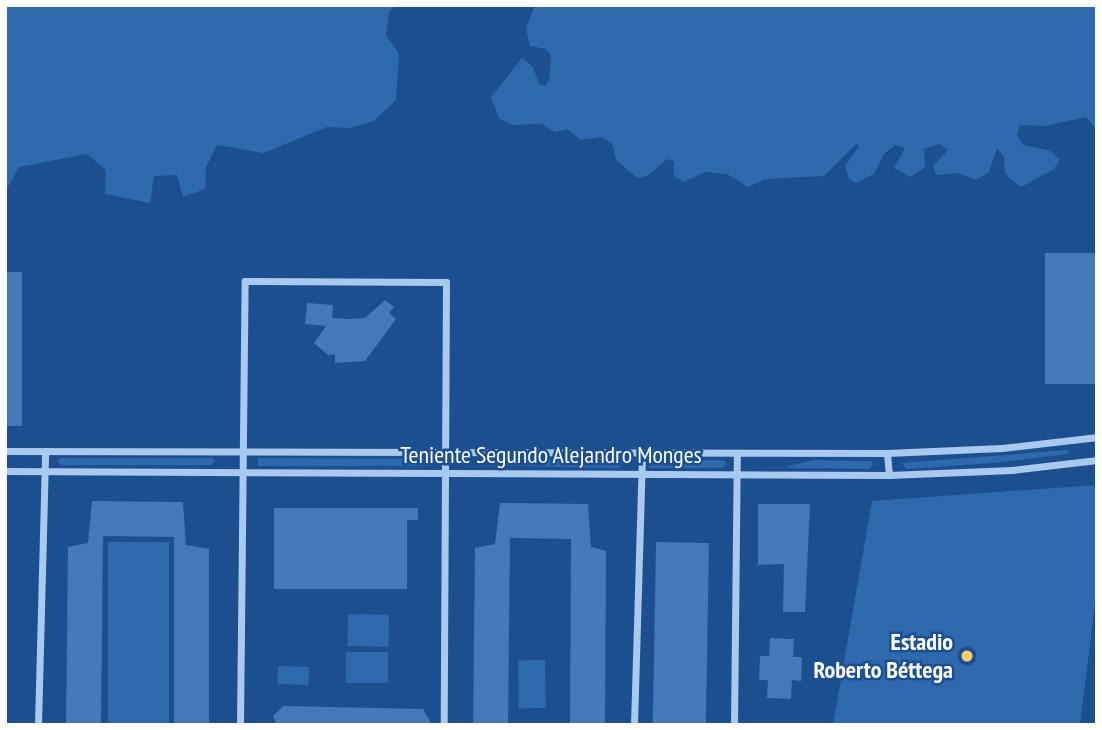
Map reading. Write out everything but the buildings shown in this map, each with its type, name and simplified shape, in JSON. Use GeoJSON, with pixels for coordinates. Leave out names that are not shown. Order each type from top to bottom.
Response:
{"type":"FeatureCollection","features":[{"type":"Feature","properties":{"kind":"street"},"geometry":{"type":"LineString","coordinates":[[240,725],[240,451],[245,281],[446,282],[442,452],[444,725]]}},
{"type":"Feature","properties":{"kind":"street","name":"Teniente Segundo Alejandro Monges"},"geometry":{"type":"LineString","coordinates":[[5,451],[887,453],[1002,448],[1097,437]]}},
{"type":"Feature","properties":{"kind":"street"},"geometry":{"type":"LineString","coordinates":[[38,725],[45,451]]}},
{"type":"Feature","properties":{"kind":"street"},"geometry":{"type":"LineString","coordinates":[[634,725],[642,452]]}},
{"type":"Feature","properties":{"kind":"street"},"geometry":{"type":"LineString","coordinates":[[734,725],[739,475],[737,453]]}},
{"type":"Feature","properties":{"kind":"street"},"geometry":{"type":"LineString","coordinates":[[887,453],[889,475]]}},
{"type":"Feature","properties":{"kind":"street","name":"Teniente Segundo Alejandro Monges"},"geometry":{"type":"LineString","coordinates":[[5,471],[889,475],[1012,470],[1097,460]]}},
{"type":"Feature","properties":{"kind":"shaded area"},"geometry":{"type":"Polygon","coordinates":[[[5,5],[396,5],[389,12],[386,35],[399,54],[396,100],[374,121],[350,128],[327,127],[263,153],[217,145],[206,167],[205,189],[183,197],[177,175],[154,176],[150,203],[105,194],[106,170],[87,154],[19,167],[5,192],[5,5]]]}},
{"type":"Feature","properties":{"kind":"shaded area"},"geometry":{"type":"Polygon","coordinates":[[[535,5],[1097,5],[1097,130],[1086,117],[1046,126],[1020,125],[1017,136],[1023,145],[1048,150],[1060,159],[1054,169],[1021,187],[1005,174],[1004,157],[997,148],[989,172],[976,180],[958,173],[936,175],[933,166],[948,150],[939,144],[924,149],[925,167],[910,177],[894,168],[905,148],[895,145],[884,154],[874,174],[856,183],[849,179],[845,166],[859,147],[857,143],[824,176],[765,179],[748,187],[727,174],[705,172],[683,182],[674,176],[674,161],[667,159],[647,176],[637,178],[616,160],[612,143],[601,137],[580,140],[568,129],[555,132],[541,124],[512,125],[499,118],[491,97],[522,58],[533,67],[539,84],[545,86],[549,80],[551,55],[546,49],[530,46],[526,28],[535,5]]]}},
{"type":"Feature","properties":{"kind":"shaded area"},"geometry":{"type":"Polygon","coordinates":[[[1068,450],[1069,454],[993,463],[906,469],[902,463],[1068,450]]]}},
{"type":"Feature","properties":{"kind":"shaded area"},"geometry":{"type":"Polygon","coordinates":[[[62,458],[212,458],[215,461],[211,465],[61,465],[57,461],[62,458]]]}},
{"type":"Feature","properties":{"kind":"shaded area"},"geometry":{"type":"Polygon","coordinates":[[[258,458],[432,459],[435,462],[431,466],[258,466],[258,458]]]}},
{"type":"Feature","properties":{"kind":"shaded area"},"geometry":{"type":"Polygon","coordinates":[[[524,459],[619,459],[622,463],[618,468],[459,465],[504,465],[524,459]]]}},
{"type":"Feature","properties":{"kind":"shaded area"},"geometry":{"type":"Polygon","coordinates":[[[649,460],[724,460],[726,464],[723,468],[649,468],[649,460]]]}},
{"type":"Feature","properties":{"kind":"shaded area"},"geometry":{"type":"Polygon","coordinates":[[[813,460],[871,461],[873,464],[869,469],[747,467],[785,467],[813,460]]]}},
{"type":"Feature","properties":{"kind":"shaded area","name":"Estadio Roberto Béttega"},"geometry":{"type":"Polygon","coordinates":[[[1097,485],[1097,587],[1080,725],[833,725],[872,501],[1097,485]]]}},
{"type":"Feature","properties":{"kind":"shaded area"},"geometry":{"type":"Polygon","coordinates":[[[108,542],[169,542],[169,725],[108,725],[108,542]]]}},
{"type":"Feature","properties":{"kind":"shaded area"},"geometry":{"type":"Polygon","coordinates":[[[348,614],[389,615],[388,647],[347,646],[348,614]]]}},
{"type":"Feature","properties":{"kind":"shaded area"},"geometry":{"type":"Polygon","coordinates":[[[346,652],[388,652],[388,683],[346,683],[346,652]]]}},
{"type":"Feature","properties":{"kind":"shaded area"},"geometry":{"type":"Polygon","coordinates":[[[518,660],[545,660],[546,708],[519,708],[518,660]]]}},
{"type":"Feature","properties":{"kind":"shaded area"},"geometry":{"type":"Polygon","coordinates":[[[278,666],[309,667],[308,685],[277,684],[278,666]]]}},
{"type":"Feature","properties":{"kind":"place","name":"Estadio Roberto Béttega"},"geometry":{"type":"Point","coordinates":[967,656]}}]}
